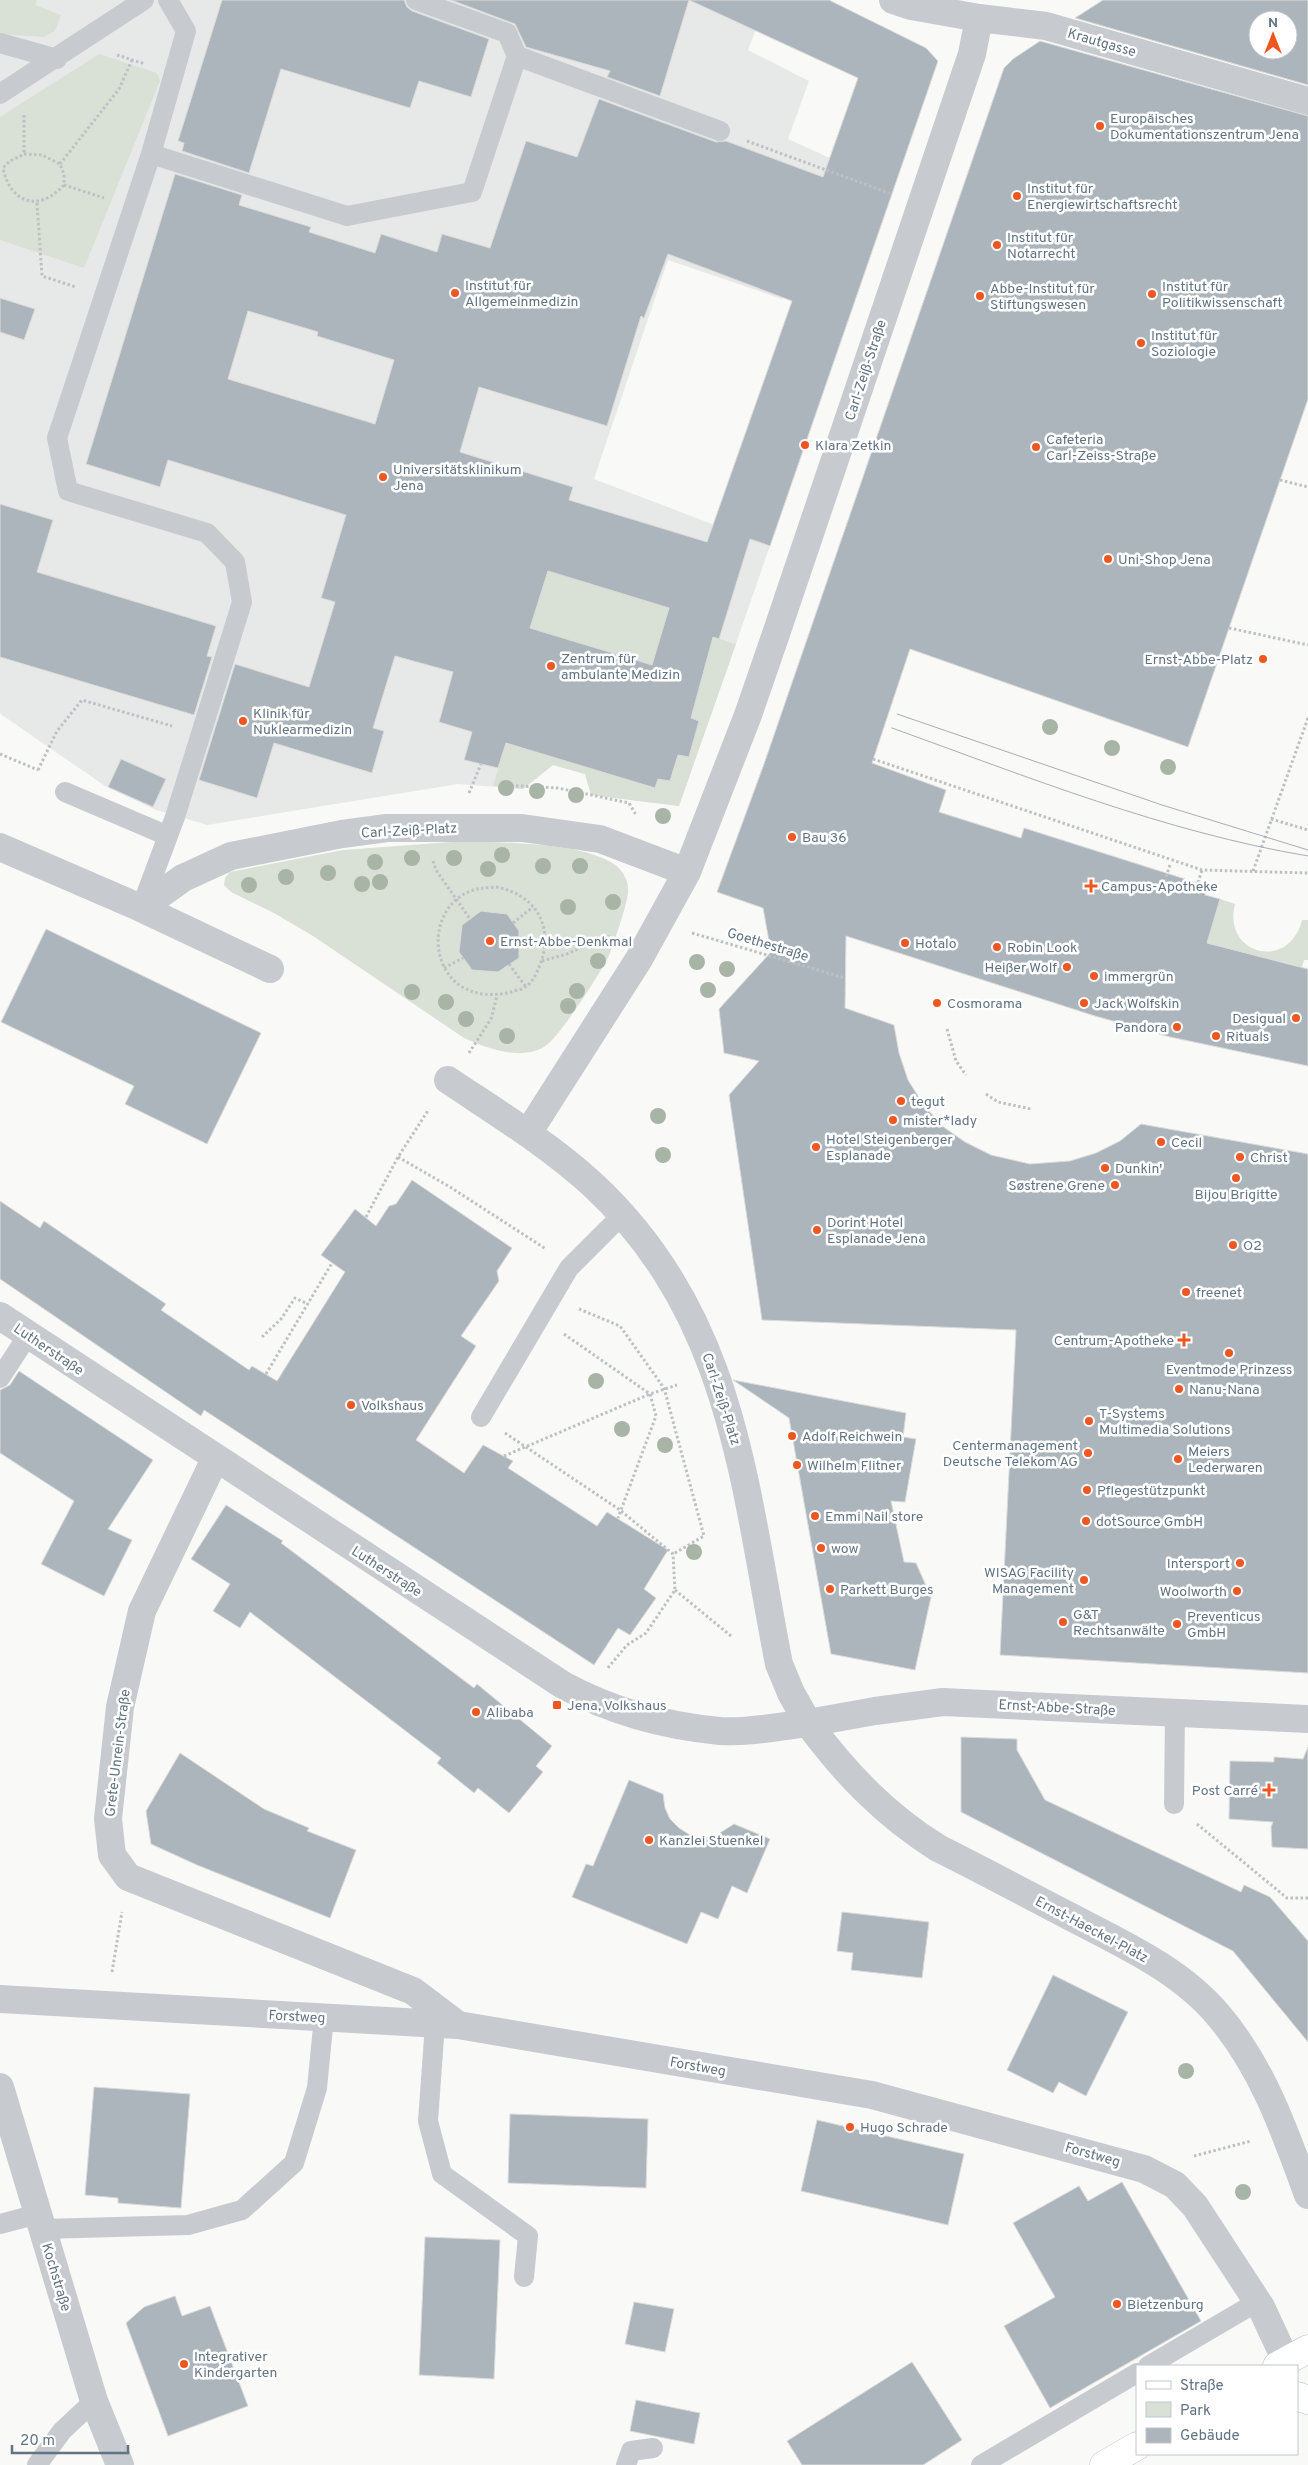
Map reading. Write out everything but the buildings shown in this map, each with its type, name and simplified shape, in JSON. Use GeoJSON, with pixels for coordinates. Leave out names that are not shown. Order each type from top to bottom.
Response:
{"type":"FeatureCollection","features":[{"type":"Feature","properties":{"kind":"main road"},"geometry":{"type":"LineString","coordinates":[[1104,2465],[1136,2447]]}},
{"type":"Feature","properties":{"kind":"street","name":"Krautgasse"},"geometry":{"type":"LineString","coordinates":[[893,0],[911,6],[979,18],[1046,26],[1308,101]]}},
{"type":"Feature","properties":{"kind":"street","name":"Carl-Zeiß-Straße"},"geometry":{"type":"LineString","coordinates":[[687,872],[774,640],[972,54],[979,18]]}},
{"type":"Feature","properties":{"kind":"street","name":"Carl-Zeiß-Platz"},"geometry":{"type":"LineString","coordinates":[[141,908],[183,878],[231,856],[342,834],[387,828],[428,826],[522,828],[600,839],[687,872]]}},
{"type":"Feature","properties":{"kind":"street"},"geometry":{"type":"LineString","coordinates":[[0,847],[141,908],[270,969]]}},
{"type":"Feature","properties":{"kind":"street"},"geometry":{"type":"LineString","coordinates":[[528,1133],[639,959],[687,872]]}},
{"type":"Feature","properties":{"kind":"street","name":"Carl-Zeiß-Platz"},"geometry":{"type":"LineString","coordinates":[[448,1080],[528,1133],[591,1184],[622,1215],[667,1273],[694,1321],[715,1370],[741,1459],[779,1664],[791,1693],[808,1723]]}},
{"type":"Feature","properties":{"kind":"street","name":"Lutherstraße"},"geometry":{"type":"LineString","coordinates":[[0,1316],[554,1680],[590,1700],[650,1719],[722,1731],[808,1723]]}},
{"type":"Feature","properties":{"kind":"street","name":"Grete-Unrein-Straße"},"geometry":{"type":"LineString","coordinates":[[128,1877],[112,1855],[108,1818],[120,1708],[142,1611],[215,1459]]}},
{"type":"Feature","properties":{"kind":"street","name":"Ernst-Abbe-Straße"},"geometry":{"type":"LineString","coordinates":[[808,1723],[875,1711],[943,1702],[1308,1719]]}},
{"type":"Feature","properties":{"kind":"street","name":"Ernst-Haeckel-Platz"},"geometry":{"type":"LineString","coordinates":[[808,1723],[830,1753],[862,1788],[910,1830],[938,1848],[1136,1952],[1172,1974],[1199,1995],[1219,2016],[1258,2073],[1284,2130],[1308,2195]]}},
{"type":"Feature","properties":{"kind":"street"},"geometry":{"type":"LineString","coordinates":[[128,1877],[413,1991],[447,2025]]}},
{"type":"Feature","properties":{"kind":"street","name":"Forstweg"},"geometry":{"type":"LineString","coordinates":[[0,1999],[447,2025],[872,2095],[1144,2169],[1175,2185],[1194,2206],[1257,2302],[1290,2359]]}},
{"type":"Feature","properties":{"kind":"street","name":"Kochstraße"},"geometry":{"type":"LineString","coordinates":[[0,2087],[94,2401],[120,2465]]}},
{"type":"Feature","properties":{"kind":"lane"},"geometry":{"type":"LineString","coordinates":[[0,94],[57,59],[144,0]]}},
{"type":"Feature","properties":{"kind":"lane"},"geometry":{"type":"LineString","coordinates":[[141,908],[168,836],[242,602],[235,562],[207,533],[68,491],[57,438],[151,154],[186,32],[168,0]]}},
{"type":"Feature","properties":{"kind":"lane"},"geometry":{"type":"LineString","coordinates":[[151,154],[347,216],[472,192],[517,56],[507,33],[416,0]]}},
{"type":"Feature","properties":{"kind":"lane"},"geometry":{"type":"LineString","coordinates":[[0,43],[57,59]]}},
{"type":"Feature","properties":{"kind":"lane"},"geometry":{"type":"LineString","coordinates":[[517,56],[720,131]]}},
{"type":"Feature","properties":{"kind":"lane"},"geometry":{"type":"LineString","coordinates":[[65,792],[168,836]]}},
{"type":"Feature","properties":{"kind":"lane"},"geometry":{"type":"LineString","coordinates":[[481,1417],[569,1268],[622,1215]]}},
{"type":"Feature","properties":{"kind":"lane"},"geometry":{"type":"LineString","coordinates":[[0,1378],[28,1335]]}},
{"type":"Feature","properties":{"kind":"lane"},"geometry":{"type":"LineString","coordinates":[[1174,1804],[1175,1712]]}},
{"type":"Feature","properties":{"kind":"lane"},"geometry":{"type":"LineString","coordinates":[[0,2224],[41,2222],[188,2225],[242,2210],[294,2163],[317,2088],[324,2018]]}},
{"type":"Feature","properties":{"kind":"lane"},"geometry":{"type":"LineString","coordinates":[[447,2025],[428,2121],[442,2174],[528,2236],[524,2277]]}},
{"type":"Feature","properties":{"kind":"lane"},"geometry":{"type":"LineString","coordinates":[[1150,2365],[1257,2302]]}},
{"type":"Feature","properties":{"kind":"lane"},"geometry":{"type":"LineString","coordinates":[[981,2465],[1136,2374]]}},
{"type":"Feature","properties":{"kind":"lane"},"geometry":{"type":"LineString","coordinates":[[37,2465],[62,2431],[94,2401]]}},
{"type":"Feature","properties":{"kind":"lane"},"geometry":{"type":"LineString","coordinates":[[626,2465],[631,2452],[652,2448]]}},
{"type":"Feature","properties":{"kind":"path"},"geometry":{"type":"LineString","coordinates":[[80,43],[174,74]]}},
{"type":"Feature","properties":{"kind":"path"},"geometry":{"type":"LineString","coordinates":[[60,164],[119,89],[132,60]]}},
{"type":"Feature","properties":{"kind":"path"},"geometry":{"type":"LineString","coordinates":[[720,131],[920,204]]}},
{"type":"Feature","properties":{"kind":"path"},"geometry":{"type":"LineString","coordinates":[[24,154],[42,155],[60,164],[64,174],[64,185],[54,196],[37,203],[19,197],[6,183],[1,168],[24,154]]}},
{"type":"Feature","properties":{"kind":"path"},"geometry":{"type":"LineString","coordinates":[[64,185],[133,208]]}},
{"type":"Feature","properties":{"kind":"path"},"geometry":{"type":"LineString","coordinates":[[37,203],[42,276],[104,296]]}},
{"type":"Feature","properties":{"kind":"path"},"geometry":{"type":"LineString","coordinates":[[1280,480],[1308,487]]}},
{"type":"Feature","properties":{"kind":"path"},"geometry":{"type":"LineString","coordinates":[[1229,628],[1308,645]]}},
{"type":"Feature","properties":{"kind":"path"},"geometry":{"type":"LineString","coordinates":[[38,770],[57,731],[82,700],[201,735]]}},
{"type":"Feature","properties":{"kind":"path"},"geometry":{"type":"LineString","coordinates":[[1253,871],[1308,718]]}},
{"type":"Feature","properties":{"kind":"path"},"geometry":{"type":"LineString","coordinates":[[0,754],[38,770],[65,792]]}},
{"type":"Feature","properties":{"kind":"path"},"geometry":{"type":"LineString","coordinates":[[873,759],[1202,870],[1308,873]]}},
{"type":"Feature","properties":{"kind":"path"},"geometry":{"type":"LineString","coordinates":[[1271,819],[1308,830]]}},
{"type":"Feature","properties":{"kind":"path"},"geometry":{"type":"LineString","coordinates":[[428,826],[429,850],[436,870],[470,919]]}},
{"type":"Feature","properties":{"kind":"path"},"geometry":{"type":"LineString","coordinates":[[1170,865],[1162,888],[1171,891]]}},
{"type":"Feature","properties":{"kind":"path"},"geometry":{"type":"LineString","coordinates":[[1195,892],[1202,870]]}},
{"type":"Feature","properties":{"kind":"path"},"geometry":{"type":"LineString","coordinates":[[496,887],[512,890],[528,900],[533,907],[542,920],[546,947],[538,971],[526,987],[497,996],[485,996],[467,990],[448,974],[444,968],[437,945],[439,927],[449,907],[464,894],[477,888],[496,887]]}},
{"type":"Feature","properties":{"kind":"path"},"geometry":{"type":"LineString","coordinates":[[513,923],[533,907]]}},
{"type":"Feature","properties":{"kind":"path","name":"Goethestraße"},"geometry":{"type":"LineString","coordinates":[[684,930],[845,978]]}},
{"type":"Feature","properties":{"kind":"path"},"geometry":{"type":"LineString","coordinates":[[542,961],[567,954],[603,937],[617,937]]}},
{"type":"Feature","properties":{"kind":"path"},"geometry":{"type":"LineString","coordinates":[[444,968],[463,958]]}},
{"type":"Feature","properties":{"kind":"path"},"geometry":{"type":"LineString","coordinates":[[509,964],[526,987]]}},
{"type":"Feature","properties":{"kind":"path"},"geometry":{"type":"LineString","coordinates":[[448,1080],[475,1045],[491,1019],[497,996]]}},
{"type":"Feature","properties":{"kind":"path"},"geometry":{"type":"LineString","coordinates":[[947,1029],[956,1061],[966,1075]]}},
{"type":"Feature","properties":{"kind":"path"},"geometry":{"type":"LineString","coordinates":[[986,1094],[998,1102],[1031,1109]]}},
{"type":"Feature","properties":{"kind":"path"},"geometry":{"type":"LineString","coordinates":[[366,1217],[398,1157],[430,1108]]}},
{"type":"Feature","properties":{"kind":"path"},"geometry":{"type":"LineString","coordinates":[[398,1157],[538,1242],[569,1268]]}},
{"type":"Feature","properties":{"kind":"path"},"geometry":{"type":"LineString","coordinates":[[266,1374],[332,1263]]}},
{"type":"Feature","properties":{"kind":"path"},"geometry":{"type":"LineString","coordinates":[[262,1337],[281,1319],[295,1298],[308,1304]]}},
{"type":"Feature","properties":{"kind":"path"},"geometry":{"type":"LineString","coordinates":[[551,1298],[620,1326],[664,1388],[704,1536],[673,1554]]}},
{"type":"Feature","properties":{"kind":"path"},"geometry":{"type":"LineString","coordinates":[[539,1317],[650,1394],[656,1416],[618,1518]]}},
{"type":"Feature","properties":{"kind":"path"},"geometry":{"type":"LineString","coordinates":[[504,1456],[677,1384]]}},
{"type":"Feature","properties":{"kind":"path"},"geometry":{"type":"LineString","coordinates":[[525,1446],[620,1510],[673,1554],[675,1590],[646,1633],[627,1646],[602,1675]]}},
{"type":"Feature","properties":{"kind":"path"},"geometry":{"type":"LineString","coordinates":[[675,1590],[731,1636]]}},
{"type":"Feature","properties":{"kind":"path"},"geometry":{"type":"LineString","coordinates":[[1174,1804],[1287,1898],[1308,1898]]}},
{"type":"Feature","properties":{"kind":"path"},"geometry":{"type":"LineString","coordinates":[[106,2004],[128,1877]]}},
{"type":"Feature","properties":{"kind":"shaded area"},"geometry":{"type":"Polygon","coordinates":[[[0,0],[767,0],[748,50],[809,81],[788,139],[830,158],[782,299],[668,260],[594,479],[770,546],[679,806],[591,795],[585,774],[553,765],[523,789],[458,784],[207,825],[156,810],[105,786],[0,713],[0,0]]]}},
{"type":"Feature","properties":{"kind":"green space"},"geometry":{"type":"Polygon","coordinates":[[[0,0],[37,0],[35,5],[61,15],[55,31],[44,37],[0,34],[0,0]]]}},
{"type":"Feature","properties":{"kind":"green space"},"geometry":{"type":"Polygon","coordinates":[[[99,54],[157,73],[160,81],[84,268],[0,240],[0,117],[99,54]]]}},
{"type":"Feature","properties":{"kind":"green space"},"geometry":{"type":"Polygon","coordinates":[[[548,571],[669,608],[665,622],[736,644],[679,806],[591,795],[585,774],[553,765],[523,789],[493,786],[506,743],[654,788],[658,779],[670,781],[678,755],[689,757],[699,721],[691,718],[690,677],[530,628],[548,571]]]}},
{"type":"Feature","properties":{"kind":"green space"},"geometry":{"type":"Polygon","coordinates":[[[465,841],[521,843],[583,851],[617,866],[626,880],[628,889],[627,899],[608,958],[569,1019],[551,1041],[535,1051],[514,1053],[503,1051],[482,1046],[464,1038],[313,936],[274,913],[231,892],[224,885],[225,878],[230,872],[343,850],[465,841]]]}},
{"type":"Feature","properties":{"kind":"green space"},"geometry":{"type":"Polygon","coordinates":[[[1220,899],[1235,904],[1234,921],[1238,935],[1247,945],[1259,951],[1272,951],[1284,947],[1295,936],[1302,920],[1308,920],[1308,960],[1304,960],[1302,967],[1207,943],[1220,899]]]}},
{"type":"Feature","properties":{"kind":"tram line"},"geometry":{"type":"LineString","coordinates":[[897,714],[1162,805],[1308,850]]}},
{"type":"Feature","properties":{"kind":"tram line"},"geometry":{"type":"LineString","coordinates":[[892,728],[1046,784],[1149,818],[1255,846],[1308,856]]}},
{"type":"Feature","properties":{"kind":"place","name":"Europäisches Dokumentationszentrum Jena"},"geometry":{"type":"Point","coordinates":[1100,126]}},
{"type":"Feature","properties":{"kind":"place","name":"Institut für Energiewirtschaftsrecht"},"geometry":{"type":"Point","coordinates":[1017,196]}},
{"type":"Feature","properties":{"kind":"place","name":"Institut für Notarrecht"},"geometry":{"type":"Point","coordinates":[997,245]}},
{"type":"Feature","properties":{"kind":"place","name":"Institut für Allgemeinmedizin"},"geometry":{"type":"Point","coordinates":[455,293]}},
{"type":"Feature","properties":{"kind":"place","name":"Institut für Politikwissenschaft"},"geometry":{"type":"Point","coordinates":[1152,294]}},
{"type":"Feature","properties":{"kind":"place","name":"Abbe-Institut für Stiftungswesen"},"geometry":{"type":"Point","coordinates":[980,296]}},
{"type":"Feature","properties":{"kind":"place","name":"Institut für Soziologie"},"geometry":{"type":"Point","coordinates":[1141,343]}},
{"type":"Feature","properties":{"kind":"place","name":"Klara Zetkin"},"geometry":{"type":"Point","coordinates":[805,445]}},
{"type":"Feature","properties":{"kind":"place","name":"Cafeteria Carl-Zeiss-Straße"},"geometry":{"type":"Point","coordinates":[1036,447]}},
{"type":"Feature","properties":{"kind":"place","name":"Universitätsklinikum Jena"},"geometry":{"type":"Point","coordinates":[383,477]}},
{"type":"Feature","properties":{"kind":"place","name":"Uni-Shop Jena"},"geometry":{"type":"Point","coordinates":[1108,559]}},
{"type":"Feature","properties":{"kind":"place","name":"Ernst-Abbe-Platz"},"geometry":{"type":"Point","coordinates":[1263,659]}},
{"type":"Feature","properties":{"kind":"place","name":"Zentrum für ambulante Medizin"},"geometry":{"type":"Point","coordinates":[551,666]}},
{"type":"Feature","properties":{"kind":"place","name":"Klinik für Nuklearmedizin"},"geometry":{"type":"Point","coordinates":[243,721]}},
{"type":"Feature","properties":{"kind":"place","name":"Bau 36"},"geometry":{"type":"Point","coordinates":[792,837]}},
{"type":"Feature","properties":{"kind":"place","name":"Campus-Apotheke"},"geometry":{"type":"Point","coordinates":[1091,886]}},
{"type":"Feature","properties":{"kind":"place","name":"Ernst-Abbe-Denkmal"},"geometry":{"type":"Point","coordinates":[490,941]}},
{"type":"Feature","properties":{"kind":"place","name":"Hotalo"},"geometry":{"type":"Point","coordinates":[905,943]}},
{"type":"Feature","properties":{"kind":"place","name":"Robin Look"},"geometry":{"type":"Point","coordinates":[997,947]}},
{"type":"Feature","properties":{"kind":"place","name":"Heißer Wolf"},"geometry":{"type":"Point","coordinates":[1067,967]}},
{"type":"Feature","properties":{"kind":"place","name":"immergrün"},"geometry":{"type":"Point","coordinates":[1094,976]}},
{"type":"Feature","properties":{"kind":"place","name":"Cosmorama"},"geometry":{"type":"Point","coordinates":[937,1003]}},
{"type":"Feature","properties":{"kind":"place","name":"Jack Wolfskin"},"geometry":{"type":"Point","coordinates":[1084,1003]}},
{"type":"Feature","properties":{"kind":"place","name":"Desigual"},"geometry":{"type":"Point","coordinates":[1296,1018]}},
{"type":"Feature","properties":{"kind":"place","name":"Pandora"},"geometry":{"type":"Point","coordinates":[1177,1027]}},
{"type":"Feature","properties":{"kind":"place","name":"Rituals"},"geometry":{"type":"Point","coordinates":[1216,1036]}},
{"type":"Feature","properties":{"kind":"place","name":"tegut"},"geometry":{"type":"Point","coordinates":[901,1101]}},
{"type":"Feature","properties":{"kind":"place","name":"mister*lady"},"geometry":{"type":"Point","coordinates":[893,1120]}},
{"type":"Feature","properties":{"kind":"place","name":"Cecil"},"geometry":{"type":"Point","coordinates":[1161,1142]}},
{"type":"Feature","properties":{"kind":"place","name":"Hotel Steigenberger Esplanade"},"geometry":{"type":"Point","coordinates":[816,1147]}},
{"type":"Feature","properties":{"kind":"place","name":"Christ"},"geometry":{"type":"Point","coordinates":[1240,1157]}},
{"type":"Feature","properties":{"kind":"place","name":"Dunkin'"},"geometry":{"type":"Point","coordinates":[1105,1168]}},
{"type":"Feature","properties":{"kind":"place","name":"Bijou Brigitte"},"geometry":{"type":"Point","coordinates":[1236,1178]}},
{"type":"Feature","properties":{"kind":"place","name":"Søstrene Grene"},"geometry":{"type":"Point","coordinates":[1115,1185]}},
{"type":"Feature","properties":{"kind":"place","name":"Dorint Hotel Esplanade Jena"},"geometry":{"type":"Point","coordinates":[817,1230]}},
{"type":"Feature","properties":{"kind":"place","name":"O2"},"geometry":{"type":"Point","coordinates":[1233,1245]}},
{"type":"Feature","properties":{"kind":"place","name":"freenet"},"geometry":{"type":"Point","coordinates":[1186,1292]}},
{"type":"Feature","properties":{"kind":"place","name":"Centrum-Apotheke"},"geometry":{"type":"Point","coordinates":[1184,1340]}},
{"type":"Feature","properties":{"kind":"place","name":"Eventmode Prinzess"},"geometry":{"type":"Point","coordinates":[1229,1353]}},
{"type":"Feature","properties":{"kind":"place","name":"Nanu-Nana"},"geometry":{"type":"Point","coordinates":[1179,1389]}},
{"type":"Feature","properties":{"kind":"place","name":"Volkshaus"},"geometry":{"type":"Point","coordinates":[351,1405]}},
{"type":"Feature","properties":{"kind":"place","name":"T-Systems Multimedia Solutions"},"geometry":{"type":"Point","coordinates":[1089,1421]}},
{"type":"Feature","properties":{"kind":"place","name":"Adolf Reichwein"},"geometry":{"type":"Point","coordinates":[792,1436]}},
{"type":"Feature","properties":{"kind":"place","name":"Centermanagement Deutsche Telekom AG"},"geometry":{"type":"Point","coordinates":[1088,1453]}},
{"type":"Feature","properties":{"kind":"place","name":"Meiers Lederwaren"},"geometry":{"type":"Point","coordinates":[1178,1459]}},
{"type":"Feature","properties":{"kind":"place","name":"Wilhelm Flitner"},"geometry":{"type":"Point","coordinates":[797,1465]}},
{"type":"Feature","properties":{"kind":"place","name":"Pflegestützpunkt"},"geometry":{"type":"Point","coordinates":[1087,1490]}},
{"type":"Feature","properties":{"kind":"place","name":"Emmi Nail store"},"geometry":{"type":"Point","coordinates":[815,1516]}},
{"type":"Feature","properties":{"kind":"place","name":"dotSource GmbH"},"geometry":{"type":"Point","coordinates":[1086,1521]}},
{"type":"Feature","properties":{"kind":"place","name":"wow"},"geometry":{"type":"Point","coordinates":[821,1548]}},
{"type":"Feature","properties":{"kind":"place","name":"Intersport"},"geometry":{"type":"Point","coordinates":[1240,1563]}},
{"type":"Feature","properties":{"kind":"place","name":"WISAG Facility Management"},"geometry":{"type":"Point","coordinates":[1084,1580]}},
{"type":"Feature","properties":{"kind":"place","name":"Parkett Burges"},"geometry":{"type":"Point","coordinates":[830,1589]}},
{"type":"Feature","properties":{"kind":"place","name":"Woolworth"},"geometry":{"type":"Point","coordinates":[1237,1591]}},
{"type":"Feature","properties":{"kind":"place","name":"G&T Rechtsanwälte"},"geometry":{"type":"Point","coordinates":[1063,1622]}},
{"type":"Feature","properties":{"kind":"place","name":"Preventicus GmbH"},"geometry":{"type":"Point","coordinates":[1177,1624]}},
{"type":"Feature","properties":{"kind":"place","name":"Jena, Volkshaus"},"geometry":{"type":"Point","coordinates":[557,1705]}},
{"type":"Feature","properties":{"kind":"place","name":"Alibaba"},"geometry":{"type":"Point","coordinates":[476,1712]}},
{"type":"Feature","properties":{"kind":"place","name":"Post Carré"},"geometry":{"type":"Point","coordinates":[1269,1790]}},
{"type":"Feature","properties":{"kind":"place","name":"Kanzlei Stuenkel"},"geometry":{"type":"Point","coordinates":[649,1840]}},
{"type":"Feature","properties":{"kind":"place","name":"Hugo Schrade"},"geometry":{"type":"Point","coordinates":[850,2127]}},
{"type":"Feature","properties":{"kind":"place","name":"Bietzenburg"},"geometry":{"type":"Point","coordinates":[1117,2304]}},
{"type":"Feature","properties":{"kind":"place","name":"Integrativer Kindergarten"},"geometry":{"type":"Point","coordinates":[184,2364]}}]}
